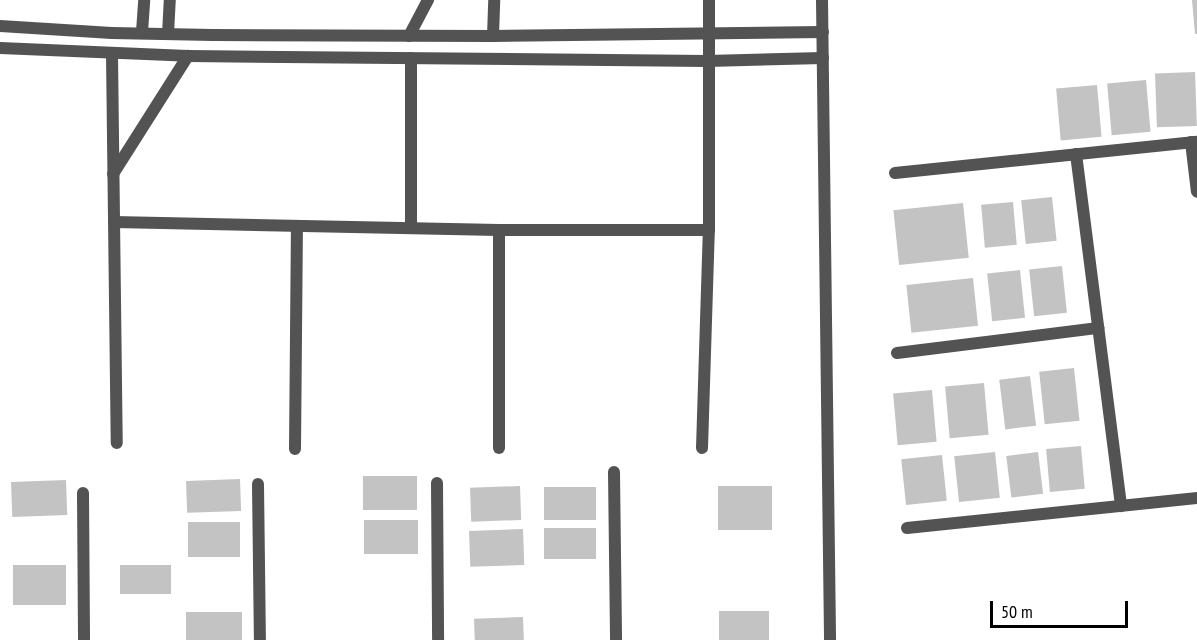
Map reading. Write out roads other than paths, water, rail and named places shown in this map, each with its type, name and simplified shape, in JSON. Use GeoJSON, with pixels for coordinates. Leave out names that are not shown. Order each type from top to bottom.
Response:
{"type":"FeatureCollection","features":[{"type":"Feature","properties":{"kind":"street"},"geometry":{"type":"LineString","coordinates":[[142,32],[144,0]]}},
{"type":"Feature","properties":{"kind":"street"},"geometry":{"type":"LineString","coordinates":[[168,34],[171,0]]}},
{"type":"Feature","properties":{"kind":"street"},"geometry":{"type":"LineString","coordinates":[[409,36],[428,0]]}},
{"type":"Feature","properties":{"kind":"street"},"geometry":{"type":"LineString","coordinates":[[493,36],[494,0]]}},
{"type":"Feature","properties":{"kind":"street"},"geometry":{"type":"LineString","coordinates":[[702,448],[709,230],[707,61],[709,0]]}},
{"type":"Feature","properties":{"kind":"street"},"geometry":{"type":"LineString","coordinates":[[822,0],[830,640]]}},
{"type":"Feature","properties":{"kind":"street"},"geometry":{"type":"LineString","coordinates":[[0,27],[112,33],[409,36],[823,32]]}},
{"type":"Feature","properties":{"kind":"street"},"geometry":{"type":"LineString","coordinates":[[0,48],[188,56],[707,61],[823,58]]}},
{"type":"Feature","properties":{"kind":"street"},"geometry":{"type":"LineString","coordinates":[[112,54],[117,443]]}},
{"type":"Feature","properties":{"kind":"street"},"geometry":{"type":"LineString","coordinates":[[112,175],[188,56]]}},
{"type":"Feature","properties":{"kind":"street"},"geometry":{"type":"LineString","coordinates":[[411,58],[411,226]]}},
{"type":"Feature","properties":{"kind":"street"},"geometry":{"type":"LineString","coordinates":[[895,173],[1194,142],[1197,192]]}},
{"type":"Feature","properties":{"kind":"street"},"geometry":{"type":"LineString","coordinates":[[1076,154],[1121,506]]}},
{"type":"Feature","properties":{"kind":"street"},"geometry":{"type":"LineString","coordinates":[[114,222],[411,226],[499,230],[709,230]]}},
{"type":"Feature","properties":{"kind":"street"},"geometry":{"type":"LineString","coordinates":[[295,449],[297,226]]}},
{"type":"Feature","properties":{"kind":"street"},"geometry":{"type":"LineString","coordinates":[[499,230],[499,448]]}},
{"type":"Feature","properties":{"kind":"street"},"geometry":{"type":"LineString","coordinates":[[897,353],[1098,328]]}},
{"type":"Feature","properties":{"kind":"street"},"geometry":{"type":"LineString","coordinates":[[614,472],[616,640]]}},
{"type":"Feature","properties":{"kind":"street"},"geometry":{"type":"LineString","coordinates":[[437,483],[438,640]]}},
{"type":"Feature","properties":{"kind":"street"},"geometry":{"type":"LineString","coordinates":[[258,484],[260,640]]}},
{"type":"Feature","properties":{"kind":"street"},"geometry":{"type":"LineString","coordinates":[[83,493],[84,640]]}},
{"type":"Feature","properties":{"kind":"street"},"geometry":{"type":"LineString","coordinates":[[907,528],[1197,498]]}}]}
